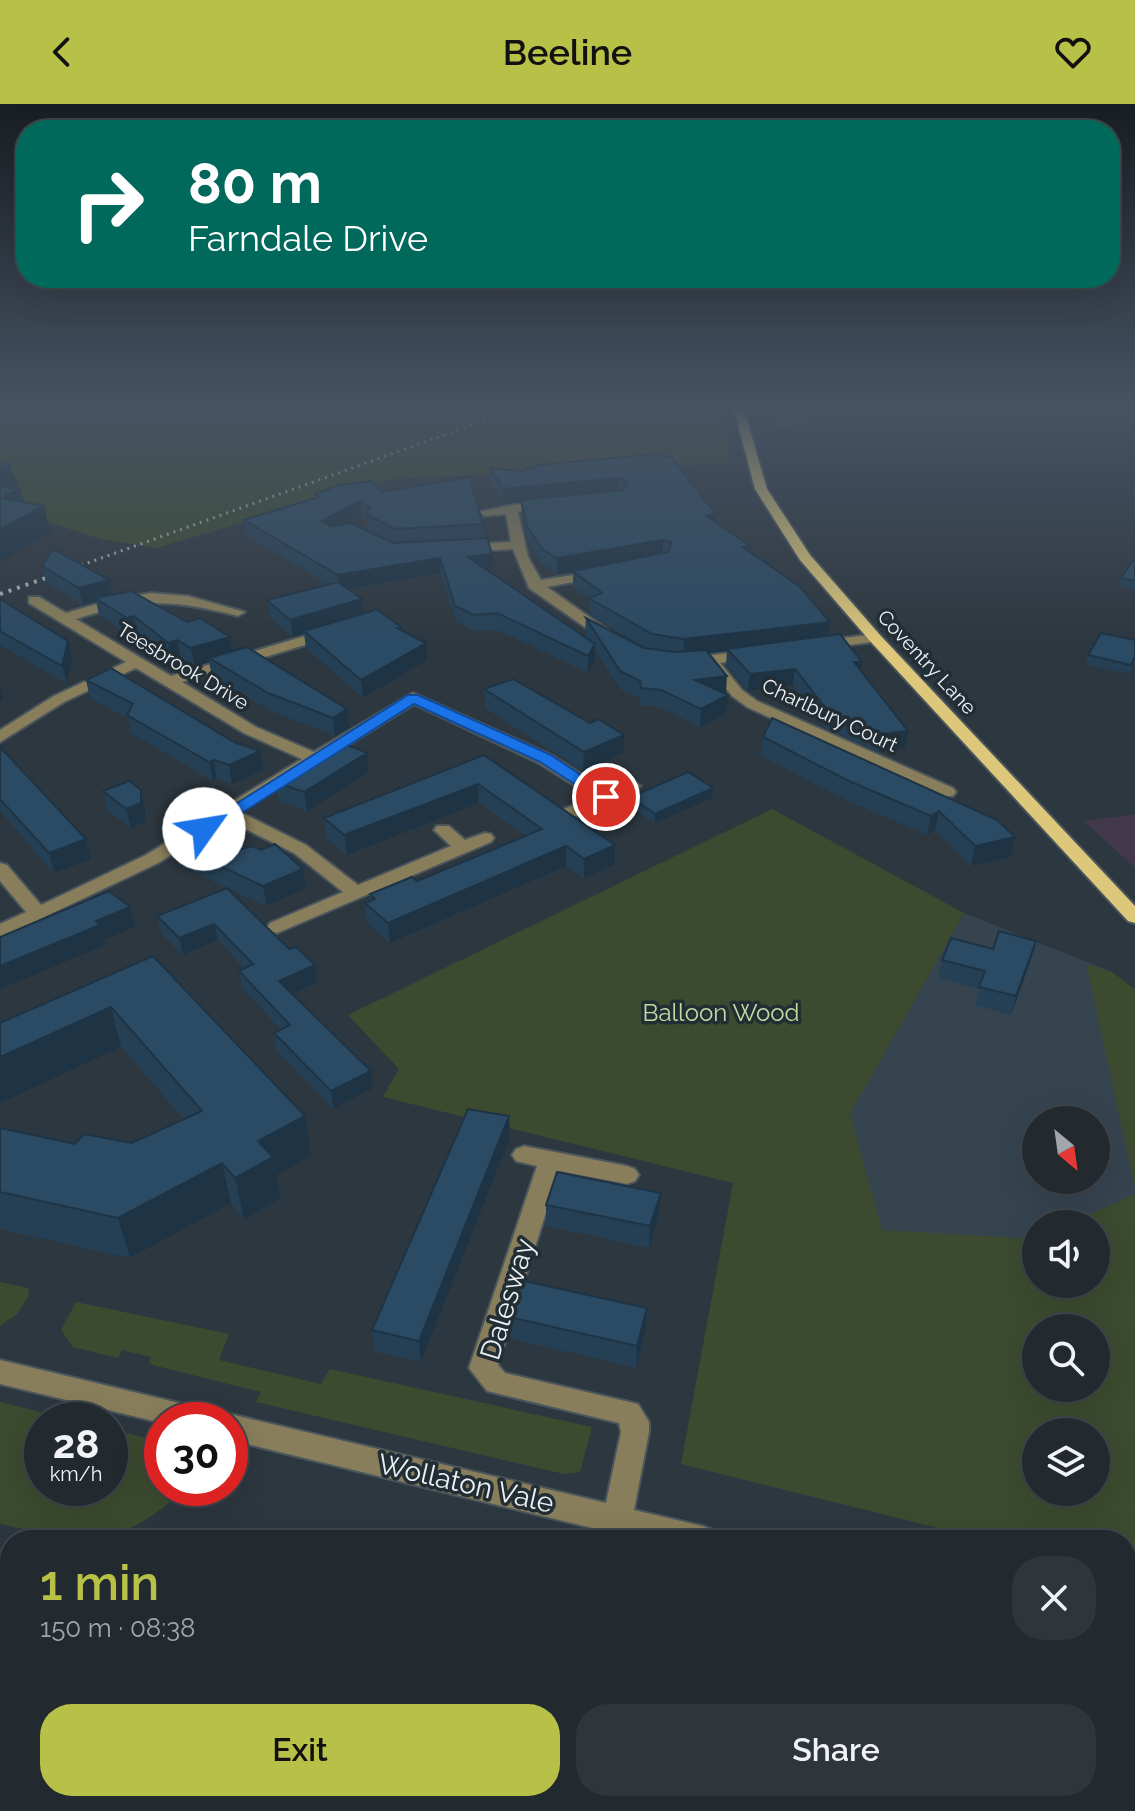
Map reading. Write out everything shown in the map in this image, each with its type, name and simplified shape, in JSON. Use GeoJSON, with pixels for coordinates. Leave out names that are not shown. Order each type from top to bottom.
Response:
{"type":"FeatureCollection","features":[{"type":"Feature","properties":{"kind":"main road","name":"Coventry Lane"},"geometry":{"type":"LineString","coordinates":[[760,486],[781,523],[875,638],[1135,917]]}},
{"type":"Feature","properties":{"kind":"street"},"geometry":{"type":"LineString","coordinates":[[485,512],[542,506]]}},
{"type":"Feature","properties":{"kind":"street"},"geometry":{"type":"LineString","coordinates":[[511,509],[516,545],[534,585],[621,646]]}},
{"type":"Feature","properties":{"kind":"street"},"geometry":{"type":"LineString","coordinates":[[440,550],[516,545]]}},
{"type":"Feature","properties":{"kind":"street"},"geometry":{"type":"LineString","coordinates":[[534,585],[615,571]]}},
{"type":"Feature","properties":{"kind":"street"},"geometry":{"type":"LineString","coordinates":[[65,618],[119,601],[155,594],[190,598],[238,612]]}},
{"type":"Feature","properties":{"kind":"street","name":"Teesbrook Drive"},"geometry":{"type":"LineString","coordinates":[[34,600],[250,730],[315,759]]}},
{"type":"Feature","properties":{"kind":"street"},"geometry":{"type":"LineString","coordinates":[[170,681],[282,652],[353,626]]}},
{"type":"Feature","properties":{"kind":"street"},"geometry":{"type":"LineString","coordinates":[[798,647],[875,638]]}},
{"type":"Feature","properties":{"kind":"street"},"geometry":{"type":"LineString","coordinates":[[673,662],[769,651]]}},
{"type":"Feature","properties":{"kind":"street","name":"Charlbury Court"},"geometry":{"type":"LineString","coordinates":[[710,660],[737,693],[752,704],[947,792]]}},
{"type":"Feature","properties":{"kind":"street"},"geometry":{"type":"LineString","coordinates":[[0,737],[59,699],[135,663]]}},
{"type":"Feature","properties":{"kind":"street"},"geometry":{"type":"LineString","coordinates":[[391,689],[545,759],[606,797]]}},
{"type":"Feature","properties":{"kind":"street"},"geometry":{"type":"LineString","coordinates":[[0,932],[152,859],[413,698]]}},
{"type":"Feature","properties":{"kind":"street","name":"Charlbury Court"},"geometry":{"type":"LineString","coordinates":[[901,772],[919,761]]}},
{"type":"Feature","properties":{"kind":"street"},"geometry":{"type":"LineString","coordinates":[[560,817],[633,786]]}},
{"type":"Feature","properties":{"kind":"street"},"geometry":{"type":"LineString","coordinates":[[229,814],[300,849],[356,893]]}},
{"type":"Feature","properties":{"kind":"street"},"geometry":{"type":"LineString","coordinates":[[443,830],[463,847]]}},
{"type":"Feature","properties":{"kind":"street"},"geometry":{"type":"LineString","coordinates":[[277,927],[485,838]]}},
{"type":"Feature","properties":{"kind":"street"},"geometry":{"type":"LineString","coordinates":[[0,869],[38,914]]}},
{"type":"Feature","properties":{"kind":"street"},"geometry":{"type":"LineString","coordinates":[[524,1155],[627,1175]]}},
{"type":"Feature","properties":{"kind":"street","name":"Dalesway"},"geometry":{"type":"LineString","coordinates":[[551,1160],[483,1368],[497,1383],[628,1413],[635,1422],[635,1432],[617,1520]]}},
{"type":"Feature","properties":{"kind":"street"},"geometry":{"type":"LineString","coordinates":[[0,1372],[144,1407]]}},
{"type":"Feature","properties":{"kind":"street","name":"Wollaton Vale"},"geometry":{"type":"LineString","coordinates":[[248,1431],[660,1530]]}},
{"type":"Feature","properties":{"kind":"shaded area"},"geometry":{"type":"Polygon","coordinates":[[[1135,814],[1135,868],[1084,821],[1135,814]]]}},
{"type":"Feature","properties":{"kind":"shaded area"},"geometry":{"type":"Polygon","coordinates":[[[964,913],[1112,972],[1135,1022],[1135,1285],[1110,1246],[1110,1210],[1022,1210],[1022,1273],[864,1257],[850,1113],[964,913]]]}},
{"type":"Feature","properties":{"kind":"green space"},"geometry":{"type":"Polygon","coordinates":[[[19,486],[369,486],[156,548],[101,539],[47,522],[24,500],[19,486]]]}},
{"type":"Feature","properties":{"kind":"green space","name":"Balloon Wood"},"geometry":{"type":"Polygon","coordinates":[[[772,809],[964,913],[850,1114],[882,1230],[1022,1238],[1022,1298],[1110,1298],[1110,1210],[1100,1210],[1135,1194],[1135,1530],[946,1530],[681,1464],[733,1183],[383,1097],[399,1069],[348,1015],[772,809]]]}},
{"type":"Feature","properties":{"kind":"green space"},"geometry":{"type":"Polygon","coordinates":[[[1086,964],[1112,972],[1135,989],[1135,1187],[1086,964]]]}},
{"type":"Feature","properties":{"kind":"green space"},"geometry":{"type":"Polygon","coordinates":[[[0,1282],[28,1288],[29,1295],[17,1314],[0,1326],[0,1282]]]}},
{"type":"Feature","properties":{"kind":"green space"},"geometry":{"type":"Polygon","coordinates":[[[76,1302],[229,1334],[219,1360],[321,1384],[330,1369],[592,1427],[580,1472],[564,1474],[256,1402],[261,1392],[149,1364],[151,1357],[122,1350],[118,1358],[73,1347],[61,1330],[76,1302]]]}},
{"type":"Feature","properties":{"kind":"green space"},"geometry":{"type":"Polygon","coordinates":[[[0,1402],[24,1408],[24,1506],[128,1506],[128,1434],[144,1438],[144,1506],[165,1506],[125,1530],[27,1530],[0,1524],[0,1402]]]}},
{"type":"Feature","properties":{"kind":"building"},"geometry":{"type":"Polygon","coordinates":[[[0,486],[19,489],[2,498],[44,506],[0,529],[0,486]]]}},
{"type":"Feature","properties":{"kind":"building"},"geometry":{"type":"Polygon","coordinates":[[[336,486],[376,486],[382,492],[419,486],[472,486],[483,524],[395,529],[366,514],[370,508],[360,501],[322,521],[332,527],[351,523],[393,543],[487,538],[492,554],[468,557],[595,644],[588,656],[497,613],[474,615],[455,606],[440,558],[338,575],[244,520],[319,497],[315,494],[336,486]]]}},
{"type":"Feature","properties":{"kind":"building"},"geometry":{"type":"Polygon","coordinates":[[[501,486],[538,486],[503,489],[501,486]]]}},
{"type":"Feature","properties":{"kind":"building"},"geometry":{"type":"Polygon","coordinates":[[[626,486],[694,486],[716,514],[707,516],[750,546],[743,547],[800,587],[830,622],[684,639],[652,634],[589,598],[602,593],[573,571],[669,552],[671,542],[663,540],[557,558],[542,549],[527,526],[521,500],[624,490],[626,486]]]}},
{"type":"Feature","properties":{"kind":"building"},"geometry":{"type":"Polygon","coordinates":[[[53,549],[109,580],[79,588],[42,566],[53,549]]]}},
{"type":"Feature","properties":{"kind":"building"},"geometry":{"type":"Polygon","coordinates":[[[1135,558],[1135,581],[1121,578],[1135,558]]]}},
{"type":"Feature","properties":{"kind":"building"},"geometry":{"type":"Polygon","coordinates":[[[338,582],[362,599],[290,620],[267,600],[338,582]]]}},
{"type":"Feature","properties":{"kind":"building"},"geometry":{"type":"Polygon","coordinates":[[[131,591],[187,622],[200,618],[230,637],[191,648],[177,640],[168,643],[134,616],[127,618],[95,598],[131,591]]]}},
{"type":"Feature","properties":{"kind":"building"},"geometry":{"type":"Polygon","coordinates":[[[0,599],[68,641],[62,666],[0,631],[0,599]]]}},
{"type":"Feature","properties":{"kind":"building"},"geometry":{"type":"Polygon","coordinates":[[[375,608],[401,627],[397,628],[426,643],[361,680],[304,631],[373,611],[375,608]]]}},
{"type":"Feature","properties":{"kind":"building"},"geometry":{"type":"Polygon","coordinates":[[[586,618],[644,648],[675,652],[706,650],[727,676],[695,680],[728,695],[701,709],[661,690],[641,688],[640,681],[620,671],[586,618]]]}},
{"type":"Feature","properties":{"kind":"building"},"geometry":{"type":"Polygon","coordinates":[[[1101,633],[1135,640],[1135,657],[1131,665],[1088,655],[1101,633]]]}},
{"type":"Feature","properties":{"kind":"building"},"geometry":{"type":"Polygon","coordinates":[[[840,634],[862,662],[854,662],[908,731],[881,734],[828,711],[795,669],[750,674],[727,649],[840,634]]]}},
{"type":"Feature","properties":{"kind":"building"},"geometry":{"type":"Polygon","coordinates":[[[247,647],[347,709],[333,718],[268,693],[209,658],[247,647]]]}},
{"type":"Feature","properties":{"kind":"building"},"geometry":{"type":"Polygon","coordinates":[[[111,668],[234,742],[260,751],[229,765],[214,760],[209,762],[127,715],[133,704],[86,680],[111,668]]]}},
{"type":"Feature","properties":{"kind":"building"},"geometry":{"type":"Polygon","coordinates":[[[513,679],[590,723],[598,719],[624,735],[584,752],[484,689],[513,679]]]}},
{"type":"Feature","properties":{"kind":"building"},"geometry":{"type":"Polygon","coordinates":[[[772,718],[997,820],[1015,837],[975,846],[939,811],[931,816],[849,781],[763,737],[772,718]]]}},
{"type":"Feature","properties":{"kind":"building"},"geometry":{"type":"Polygon","coordinates":[[[340,742],[367,753],[304,792],[276,782],[340,742]]]}},
{"type":"Feature","properties":{"kind":"building"},"geometry":{"type":"Polygon","coordinates":[[[0,747],[86,839],[49,853],[0,799],[0,747]]]}},
{"type":"Feature","properties":{"kind":"building"},"geometry":{"type":"Polygon","coordinates":[[[484,755],[615,845],[584,859],[566,846],[388,923],[365,903],[375,899],[370,894],[412,877],[417,881],[542,829],[478,784],[344,835],[324,818],[484,755]]]}},
{"type":"Feature","properties":{"kind":"building"},"geometry":{"type":"Polygon","coordinates":[[[688,772],[713,788],[655,814],[631,797],[688,772]]]}},
{"type":"Feature","properties":{"kind":"building"},"geometry":{"type":"Polygon","coordinates":[[[129,781],[141,790],[141,803],[126,809],[103,791],[129,781]]]}},
{"type":"Feature","properties":{"kind":"building"},"geometry":{"type":"Polygon","coordinates":[[[206,826],[237,840],[242,849],[251,846],[261,850],[275,844],[303,869],[263,886],[175,845],[206,826]]]}},
{"type":"Feature","properties":{"kind":"building"},"geometry":{"type":"Polygon","coordinates":[[[227,888],[289,949],[296,947],[315,965],[279,981],[371,1071],[331,1091],[274,1033],[290,1025],[239,971],[253,964],[214,924],[179,938],[157,916],[227,888]]]}},
{"type":"Feature","properties":{"kind":"building"},"geometry":{"type":"Polygon","coordinates":[[[109,891],[130,907],[96,921],[100,925],[0,966],[0,937],[109,891]]]}},
{"type":"Feature","properties":{"kind":"building"},"geometry":{"type":"Polygon","coordinates":[[[999,931],[1036,941],[1016,996],[979,987],[985,971],[942,960],[951,938],[993,949],[999,931]]]}},
{"type":"Feature","properties":{"kind":"building"},"geometry":{"type":"Polygon","coordinates":[[[153,956],[305,1116],[258,1141],[273,1157],[235,1178],[222,1163],[118,1218],[0,1192],[0,1128],[75,1144],[84,1134],[132,1143],[202,1111],[111,1007],[0,1057],[0,1023],[153,956]]]}},
{"type":"Feature","properties":{"kind":"building"},"geometry":{"type":"Polygon","coordinates":[[[468,1109],[509,1116],[419,1341],[372,1330],[468,1109]]]}},
{"type":"Feature","properties":{"kind":"building"},"geometry":{"type":"Polygon","coordinates":[[[557,1172],[661,1193],[650,1226],[546,1205],[557,1172]]]}},
{"type":"Feature","properties":{"kind":"building"},"geometry":{"type":"Polygon","coordinates":[[[520,1280],[647,1308],[637,1346],[509,1317],[520,1280]]]}},
{"type":"Feature","properties":{"kind":"railway"},"geometry":{"type":"LineString","coordinates":[[68,570],[303,486]]}},
{"type":"Feature","properties":{"kind":"railway"},"geometry":{"type":"LineString","coordinates":[[0,594],[74,568]]}},
{"type":"Feature","properties":{"kind":"route"},"geometry":{"type":"LineString","coordinates":[[204,829],[413,698],[562,767],[606,797]]}}]}
